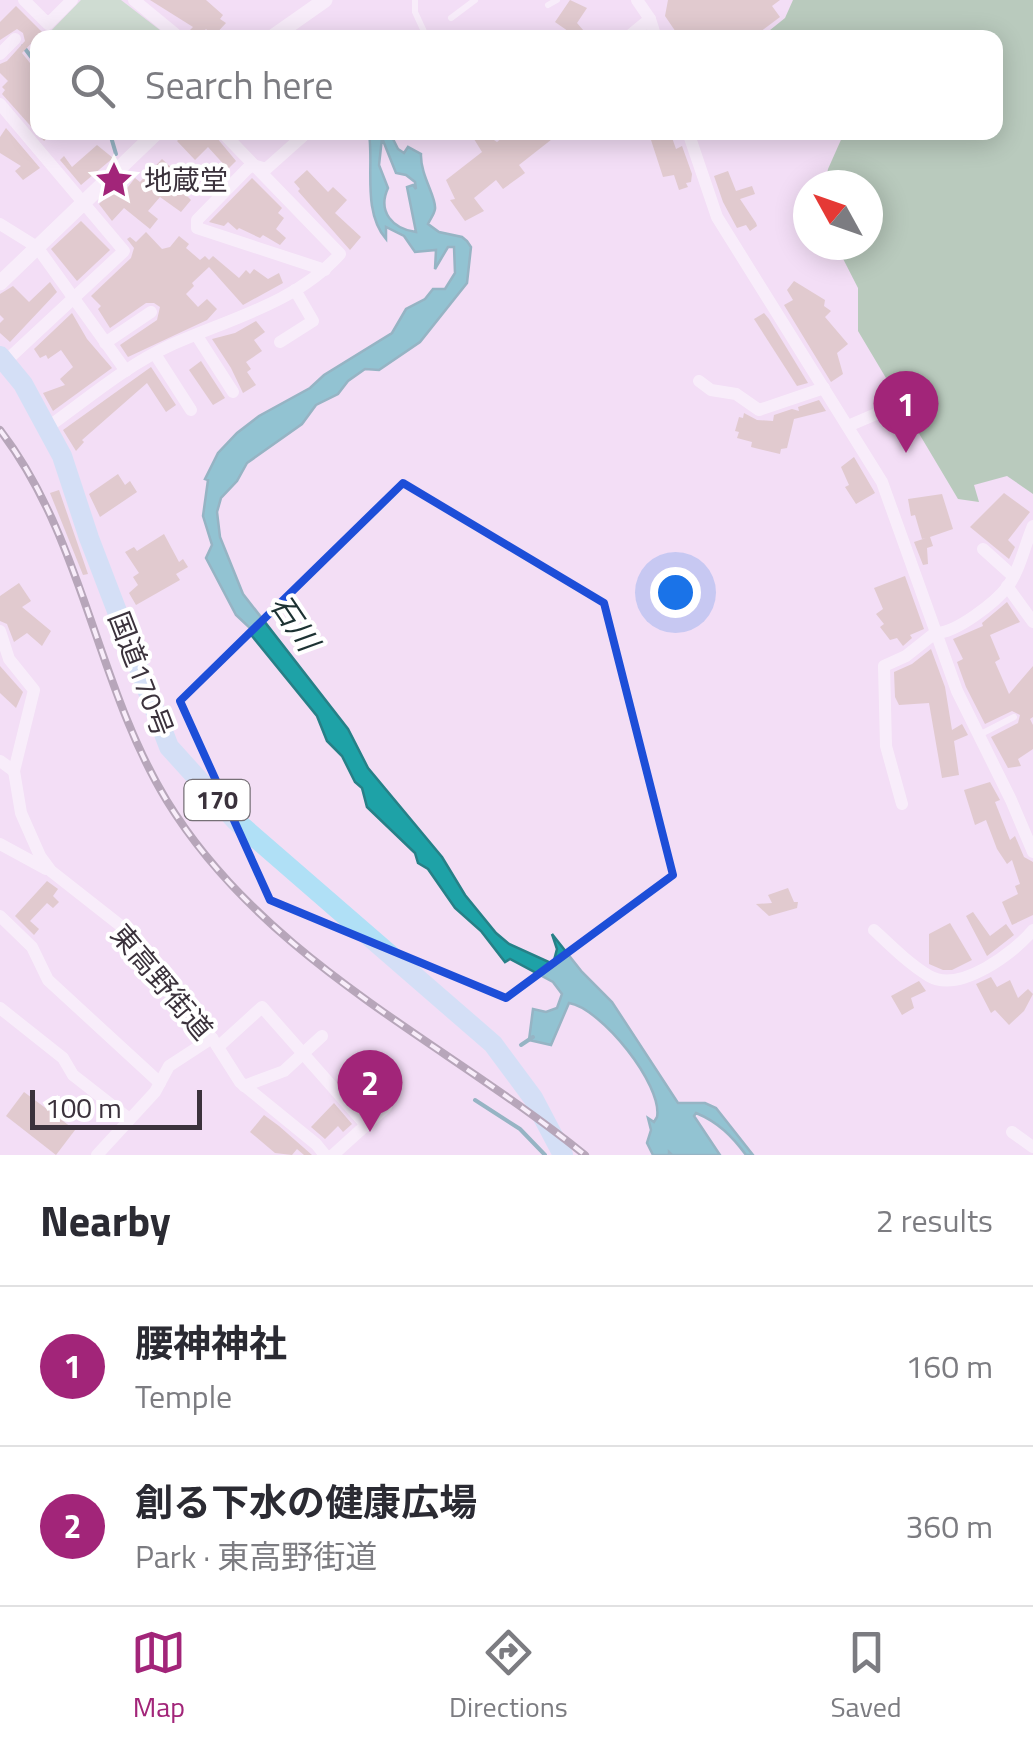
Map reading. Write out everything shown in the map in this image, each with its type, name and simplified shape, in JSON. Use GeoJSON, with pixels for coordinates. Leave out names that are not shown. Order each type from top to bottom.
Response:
{"type":"FeatureCollection","features":[{"type":"Feature","properties":{"kind":"highway","name":"国道170号"},"geometry":{"type":"LineString","coordinates":[[3,358],[48,427],[169,747],[236,821],[493,1044],[533,1098],[562,1155]]}},
{"type":"Feature","properties":{"kind":"street"},"geometry":{"type":"LineString","coordinates":[[24,0],[48,24],[72,0]]}},
{"type":"Feature","properties":{"kind":"street"},"geometry":{"type":"LineString","coordinates":[[134,0],[170,30]]}},
{"type":"Feature","properties":{"kind":"street"},"geometry":{"type":"LineString","coordinates":[[282,30],[325,0]]}},
{"type":"Feature","properties":{"kind":"street"},"geometry":{"type":"LineString","coordinates":[[637,0],[653,30]]}},
{"type":"Feature","properties":{"kind":"street"},"geometry":{"type":"LineString","coordinates":[[636,30],[650,19]]}},
{"type":"Feature","properties":{"kind":"street"},"geometry":{"type":"LineString","coordinates":[[0,54],[15,39]]}},
{"type":"Feature","properties":{"kind":"street"},"geometry":{"type":"LineString","coordinates":[[2,111],[124,251],[3,358]]}},
{"type":"Feature","properties":{"kind":"street"},"geometry":{"type":"LineString","coordinates":[[0,284],[149,140]]}},
{"type":"Feature","properties":{"kind":"street"},"geometry":{"type":"LineString","coordinates":[[48,427],[126,371],[295,290],[325,270],[340,254],[230,140]]}},
{"type":"Feature","properties":{"kind":"street"},"geometry":{"type":"LineString","coordinates":[[253,165],[266,169],[299,140]]}},
{"type":"Feature","properties":{"kind":"street"},"geometry":{"type":"LineString","coordinates":[[691,140],[717,217],[882,482],[935,633],[1033,852]]}},
{"type":"Feature","properties":{"kind":"street"},"geometry":{"type":"LineString","coordinates":[[253,165],[197,220],[198,228],[325,270]]}},
{"type":"Feature","properties":{"kind":"street"},"geometry":{"type":"LineString","coordinates":[[0,224],[37,247],[126,371]]}},
{"type":"Feature","properties":{"kind":"street"},"geometry":{"type":"LineString","coordinates":[[284,334],[312,322],[295,290]]}},
{"type":"Feature","properties":{"kind":"street"},"geometry":{"type":"LineString","coordinates":[[105,343],[151,312]]}},
{"type":"Feature","properties":{"kind":"street"},"geometry":{"type":"LineString","coordinates":[[197,336],[215,377],[233,392]]}},
{"type":"Feature","properties":{"kind":"street"},"geometry":{"type":"LineString","coordinates":[[155,354],[173,394],[191,410]]}},
{"type":"Feature","properties":{"kind":"street"},"geometry":{"type":"LineString","coordinates":[[699,381],[711,390],[736,394],[759,410],[824,388]]}},
{"type":"Feature","properties":{"kind":"street"},"geometry":{"type":"LineString","coordinates":[[848,426],[904,402]]}},
{"type":"Feature","properties":{"kind":"street"},"geometry":{"type":"LineString","coordinates":[[902,804],[886,746],[884,666],[906,656],[935,633],[961,625],[1010,581],[1033,526]]}},
{"type":"Feature","properties":{"kind":"street"},"geometry":{"type":"LineString","coordinates":[[983,548],[1010,581],[1033,622]]}},
{"type":"Feature","properties":{"kind":"street","name":"東高野街道"},"geometry":{"type":"LineString","coordinates":[[0,632],[9,660],[34,690],[14,771],[21,813],[51,871],[120,926],[215,1043],[244,1086],[325,1155]]}},
{"type":"Feature","properties":{"kind":"street"},"geometry":{"type":"LineString","coordinates":[[0,760],[14,771]]}},
{"type":"Feature","properties":{"kind":"street"},"geometry":{"type":"LineString","coordinates":[[0,844],[51,871]]}},
{"type":"Feature","properties":{"kind":"street"},"geometry":{"type":"LineString","coordinates":[[0,916],[32,947],[48,980],[160,1084]]}},
{"type":"Feature","properties":{"kind":"street"},"geometry":{"type":"LineString","coordinates":[[874,930],[926,974],[943,979],[989,967],[1020,945],[1033,930]]}},
{"type":"Feature","properties":{"kind":"street"},"geometry":{"type":"LineString","coordinates":[[97,1155],[160,1084],[169,1066],[215,1043],[262,1007],[366,1125]]}},
{"type":"Feature","properties":{"kind":"street"},"geometry":{"type":"LineString","coordinates":[[0,1008],[63,1058],[73,1075],[128,1118]]}},
{"type":"Feature","properties":{"kind":"street"},"geometry":{"type":"LineString","coordinates":[[244,1086],[284,1072],[322,1036]]}},
{"type":"Feature","properties":{"kind":"street"},"geometry":{"type":"LineString","coordinates":[[333,1155],[386,1107]]}},
{"type":"Feature","properties":{"kind":"street"},"geometry":{"type":"LineString","coordinates":[[1012,1132],[1033,1147]]}},
{"type":"Feature","properties":{"kind":"lane"},"geometry":{"type":"LineString","coordinates":[[414,0],[424,30]]}},
{"type":"Feature","properties":{"kind":"lane"},"geometry":{"type":"LineString","coordinates":[[451,18],[476,0]]}},
{"type":"Feature","properties":{"kind":"lane"},"geometry":{"type":"LineString","coordinates":[[548,6],[556,0]]}},
{"type":"Feature","properties":{"kind":"lane"},"geometry":{"type":"LineString","coordinates":[[978,736],[1014,717]]}},
{"type":"Feature","properties":{"kind":"highlighted area"},"geometry":{"type":"Polygon","coordinates":[[[403,483],[604,603],[673,875],[506,998],[270,900],[180,701],[403,483]]]}},
{"type":"Feature","properties":{"kind":"shaded area"},"geometry":{"type":"Polygon","coordinates":[[[81,0],[121,0],[160,30],[52,30],[81,0]]]}},
{"type":"Feature","properties":{"kind":"shaded area"},"geometry":{"type":"Polygon","coordinates":[[[793,0],[1033,0],[1033,494],[1007,476],[974,485],[979,502],[958,499],[858,331],[858,288],[844,260],[883,260],[883,170],[828,170],[841,140],[1003,140],[1003,30],[770,30],[785,18],[793,0]]]}},
{"type":"Feature","properties":{"kind":"shaded area"},"geometry":{"type":"Polygon","coordinates":[[[369,140],[382,140],[379,165],[388,188],[386,212],[400,227],[416,232],[407,187],[413,185],[416,189],[415,182],[396,173],[383,140],[394,140],[404,153],[408,147],[421,154],[435,204],[428,224],[439,232],[462,237],[471,247],[467,283],[420,342],[379,370],[365,369],[338,394],[316,405],[302,424],[247,463],[221,498],[217,512],[220,537],[243,594],[348,729],[368,768],[442,857],[465,895],[496,933],[509,944],[553,964],[557,949],[552,934],[612,1002],[678,1103],[705,1103],[716,1108],[753,1155],[746,1155],[724,1130],[696,1113],[694,1116],[720,1155],[653,1155],[647,1143],[651,1130],[648,1118],[654,1122],[657,1117],[650,1086],[627,1050],[582,1008],[569,1003],[551,1045],[529,1040],[533,1009],[546,1012],[557,1008],[562,994],[553,982],[510,959],[505,962],[481,931],[455,908],[428,869],[418,863],[415,853],[367,807],[362,788],[342,756],[327,741],[317,716],[236,615],[206,558],[212,545],[203,516],[208,480],[205,479],[218,453],[259,416],[310,388],[392,333],[406,309],[425,299],[433,289],[445,289],[455,273],[454,247],[448,247],[435,269],[436,250],[415,252],[404,236],[386,227],[386,239],[371,202],[369,140]]]}},
{"type":"Feature","properties":{"kind":"building"},"geometry":{"type":"Polygon","coordinates":[[[150,0],[206,0],[226,23],[220,30],[190,30],[193,27],[150,0]]]}},
{"type":"Feature","properties":{"kind":"building"},"geometry":{"type":"Polygon","coordinates":[[[570,0],[587,8],[577,23],[583,30],[566,30],[555,22],[570,0]]]}},
{"type":"Feature","properties":{"kind":"building"},"geometry":{"type":"Polygon","coordinates":[[[668,0],[780,0],[772,6],[780,17],[763,30],[675,30],[665,16],[668,0]]]}},
{"type":"Feature","properties":{"kind":"building"},"geometry":{"type":"Polygon","coordinates":[[[16,6],[40,30],[30,30],[30,45],[22,53],[30,63],[30,125],[2,94],[8,81],[0,73],[0,64],[25,41],[23,33],[17,29],[0,40],[0,22],[16,6]]]}},
{"type":"Feature","properties":{"kind":"building"},"geometry":{"type":"Polygon","coordinates":[[[6,128],[40,168],[23,180],[15,171],[21,166],[0,153],[0,137],[6,128]]]}},
{"type":"Feature","properties":{"kind":"building"},"geometry":{"type":"Polygon","coordinates":[[[219,140],[236,161],[228,169],[208,147],[195,160],[177,141],[219,140]]]}},
{"type":"Feature","properties":{"kind":"building"},"geometry":{"type":"Polygon","coordinates":[[[475,140],[551,140],[519,165],[525,173],[503,189],[496,180],[474,198],[484,211],[465,221],[450,200],[455,199],[446,180],[482,152],[475,140]]]}},
{"type":"Feature","properties":{"kind":"building"},"geometry":{"type":"Polygon","coordinates":[[[651,140],[673,140],[676,149],[682,146],[692,174],[691,182],[686,183],[688,187],[679,190],[674,175],[663,177],[651,140]]]}},
{"type":"Feature","properties":{"kind":"building"},"geometry":{"type":"Polygon","coordinates":[[[97,145],[113,158],[81,185],[60,160],[64,156],[72,167],[97,145]]]}},
{"type":"Feature","properties":{"kind":"building"},"geometry":{"type":"Polygon","coordinates":[[[162,159],[174,170],[174,183],[191,200],[181,212],[160,197],[148,211],[158,219],[150,229],[124,208],[112,221],[99,204],[118,186],[124,192],[135,178],[140,182],[162,159]]]}},
{"type":"Feature","properties":{"kind":"building"},"geometry":{"type":"Polygon","coordinates":[[[307,170],[328,192],[333,187],[347,200],[335,213],[361,237],[350,250],[298,191],[294,182],[307,170]]]}},
{"type":"Feature","properties":{"kind":"building"},"geometry":{"type":"Polygon","coordinates":[[[728,171],[736,191],[752,186],[755,194],[740,199],[757,226],[750,231],[746,225],[737,228],[723,202],[714,176],[728,171]]]}},
{"type":"Feature","properties":{"kind":"building"},"geometry":{"type":"Polygon","coordinates":[[[252,178],[282,208],[278,213],[284,218],[276,229],[286,238],[280,245],[263,235],[260,238],[237,230],[228,222],[224,226],[209,222],[252,178]]]}},
{"type":"Feature","properties":{"kind":"building"},"geometry":{"type":"Polygon","coordinates":[[[81,221],[110,250],[77,281],[51,249],[81,221]]]}},
{"type":"Feature","properties":{"kind":"building"},"geometry":{"type":"Polygon","coordinates":[[[146,232],[162,249],[170,247],[179,236],[200,260],[213,256],[239,278],[246,270],[250,274],[254,269],[268,279],[279,273],[283,283],[243,305],[209,267],[186,294],[198,307],[207,299],[217,309],[207,320],[128,357],[120,345],[157,320],[160,307],[146,303],[110,328],[98,309],[101,306],[91,296],[131,258],[134,248],[127,239],[136,242],[146,232]]]}},
{"type":"Feature","properties":{"kind":"building"},"geometry":{"type":"Polygon","coordinates":[[[794,281],[825,300],[824,306],[831,311],[825,317],[848,344],[837,353],[843,374],[831,382],[784,305],[793,300],[787,290],[794,281]]]}},
{"type":"Feature","properties":{"kind":"building"},"geometry":{"type":"Polygon","coordinates":[[[50,282],[57,292],[10,342],[0,333],[4,319],[0,315],[0,294],[13,286],[29,302],[50,282]]]}},
{"type":"Feature","properties":{"kind":"building"},"geometry":{"type":"Polygon","coordinates":[[[72,313],[87,339],[112,368],[53,411],[43,393],[65,385],[60,379],[73,367],[61,350],[48,359],[46,355],[40,358],[34,349],[72,313]]]}},
{"type":"Feature","properties":{"kind":"building"},"geometry":{"type":"Polygon","coordinates":[[[764,313],[808,383],[797,386],[754,319],[764,313]]]}},
{"type":"Feature","properties":{"kind":"building"},"geometry":{"type":"Polygon","coordinates":[[[256,321],[265,332],[254,340],[262,351],[246,362],[251,369],[247,372],[256,385],[243,393],[212,339],[235,333],[256,321]]]}},
{"type":"Feature","properties":{"kind":"building"},"geometry":{"type":"Polygon","coordinates":[[[201,361],[225,398],[213,405],[189,370],[201,361]]]}},
{"type":"Feature","properties":{"kind":"building"},"geometry":{"type":"Polygon","coordinates":[[[151,367],[176,405],[166,412],[147,383],[82,440],[76,451],[63,430],[151,367]]]}},
{"type":"Feature","properties":{"kind":"building"},"geometry":{"type":"Polygon","coordinates":[[[819,400],[826,411],[794,419],[787,448],[781,449],[780,454],[751,447],[752,442],[737,438],[739,432],[735,431],[744,413],[757,420],[773,421],[774,415],[792,409],[799,411],[798,407],[819,400]]]}},
{"type":"Feature","properties":{"kind":"building"},"geometry":{"type":"Polygon","coordinates":[[[854,457],[875,493],[856,504],[845,487],[849,485],[841,467],[854,457]]]}},
{"type":"Feature","properties":{"kind":"building"},"geometry":{"type":"Polygon","coordinates":[[[118,474],[125,485],[130,481],[137,492],[100,517],[89,494],[118,474]]]}},
{"type":"Feature","properties":{"kind":"building"},"geometry":{"type":"Polygon","coordinates":[[[59,490],[88,574],[83,575],[50,493],[59,490]]]}},
{"type":"Feature","properties":{"kind":"building"},"geometry":{"type":"Polygon","coordinates":[[[1004,493],[1030,512],[1008,540],[1015,547],[1009,559],[970,527],[1004,493]]]}},
{"type":"Feature","properties":{"kind":"building"},"geometry":{"type":"Polygon","coordinates":[[[942,494],[953,529],[930,537],[933,546],[927,548],[928,564],[923,565],[914,542],[926,538],[922,539],[915,515],[911,516],[908,499],[942,494]]]}},
{"type":"Feature","properties":{"kind":"building"},"geometry":{"type":"Polygon","coordinates":[[[164,534],[179,562],[183,559],[188,567],[176,574],[180,580],[136,605],[129,593],[138,585],[133,577],[139,573],[125,552],[134,547],[137,551],[164,534]]]}},
{"type":"Feature","properties":{"kind":"building"},"geometry":{"type":"Polygon","coordinates":[[[905,576],[924,629],[910,635],[912,638],[903,646],[897,638],[890,640],[880,627],[884,624],[876,614],[883,609],[874,588],[905,576]]]}},
{"type":"Feature","properties":{"kind":"building"},"geometry":{"type":"Polygon","coordinates":[[[19,583],[31,601],[22,607],[51,631],[42,646],[27,633],[14,642],[7,624],[0,621],[0,596],[19,583]]]}},
{"type":"Feature","properties":{"kind":"building"},"geometry":{"type":"Polygon","coordinates":[[[1007,602],[1020,622],[990,635],[1000,659],[995,662],[1009,694],[1033,666],[1033,749],[1018,759],[1021,766],[1008,768],[991,737],[1018,723],[1020,715],[1012,711],[985,724],[966,687],[957,662],[963,659],[953,639],[983,626],[1007,602]]]}},
{"type":"Feature","properties":{"kind":"building"},"geometry":{"type":"Polygon","coordinates":[[[931,649],[945,687],[952,730],[962,724],[968,735],[954,741],[959,775],[942,778],[929,703],[899,705],[895,697],[894,672],[931,649]]]}},
{"type":"Feature","properties":{"kind":"building"},"geometry":{"type":"Polygon","coordinates":[[[0,666],[23,692],[16,708],[0,693],[0,666]]]}},
{"type":"Feature","properties":{"kind":"building"},"geometry":{"type":"Polygon","coordinates":[[[990,782],[1000,800],[995,802],[1010,840],[1015,836],[1024,857],[1033,862],[1033,915],[1012,925],[1002,902],[1018,894],[1015,886],[1020,884],[1012,860],[1007,864],[997,849],[986,820],[975,825],[964,790],[990,782]]]}},
{"type":"Feature","properties":{"kind":"building"},"geometry":{"type":"Polygon","coordinates":[[[47,881],[58,889],[53,896],[59,902],[53,908],[47,903],[30,921],[39,929],[34,935],[15,916],[47,881]]]}},
{"type":"Feature","properties":{"kind":"building"},"geometry":{"type":"Polygon","coordinates":[[[788,888],[794,902],[798,902],[797,908],[769,916],[756,904],[772,903],[768,895],[788,888]]]}},
{"type":"Feature","properties":{"kind":"building"},"geometry":{"type":"Polygon","coordinates":[[[973,912],[990,936],[1006,924],[1014,935],[987,956],[966,916],[973,912]]]}},
{"type":"Feature","properties":{"kind":"building"},"geometry":{"type":"Polygon","coordinates":[[[950,923],[972,960],[943,970],[929,964],[929,934],[950,923]]]}},
{"type":"Feature","properties":{"kind":"building"},"geometry":{"type":"Polygon","coordinates":[[[991,977],[997,987],[1010,980],[1018,998],[1028,989],[1033,994],[1024,1011],[1009,1025],[995,1010],[991,1013],[976,984],[991,977]]]}},
{"type":"Feature","properties":{"kind":"building"},"geometry":{"type":"Polygon","coordinates":[[[919,981],[926,991],[911,998],[914,1008],[902,1015],[891,996],[919,981]]]}},
{"type":"Feature","properties":{"kind":"building"},"geometry":{"type":"Polygon","coordinates":[[[24,1092],[75,1130],[56,1155],[6,1116],[24,1092]]]}},
{"type":"Feature","properties":{"kind":"building"},"geometry":{"type":"Polygon","coordinates":[[[334,1103],[352,1124],[343,1132],[338,1126],[325,1139],[311,1127],[334,1103]]]}},
{"type":"Feature","properties":{"kind":"building"},"geometry":{"type":"Polygon","coordinates":[[[264,1115],[312,1155],[297,1149],[292,1155],[275,1153],[250,1132],[264,1115]]]}},
{"type":"Feature","properties":{"kind":"waterway"},"geometry":{"type":"LineString","coordinates":[[23,46],[30,55]]}},
{"type":"Feature","properties":{"kind":"waterway"},"geometry":{"type":"LineString","coordinates":[[112,140],[116,154]]}},
{"type":"Feature","properties":{"kind":"waterway"},"geometry":{"type":"LineString","coordinates":[[521,1045],[533,1037]]}},
{"type":"Feature","properties":{"kind":"waterway"},"geometry":{"type":"LineString","coordinates":[[475,1100],[520,1129],[545,1155]]}},
{"type":"Feature","properties":{"kind":"railway"},"geometry":{"type":"LineString","coordinates":[[0,430],[52,518],[143,756],[167,801],[207,857],[254,908],[305,953],[585,1155]]}},
{"type":"Feature","properties":{"kind":"place","name":"地蔵堂"},"geometry":{"type":"Point","coordinates":[114,180]}},
{"type":"Feature","properties":{"kind":"place","name":"腰神神社"},"geometry":{"type":"Point","coordinates":[906,453]}},
{"type":"Feature","properties":{"kind":"place","name":"創る下水の健康広場"},"geometry":{"type":"Point","coordinates":[370,1132]}},
{"type":"Feature","properties":{"kind":"water label","name":"石川"},"geometry":{"type":"Point","coordinates":[294,623]}}]}
